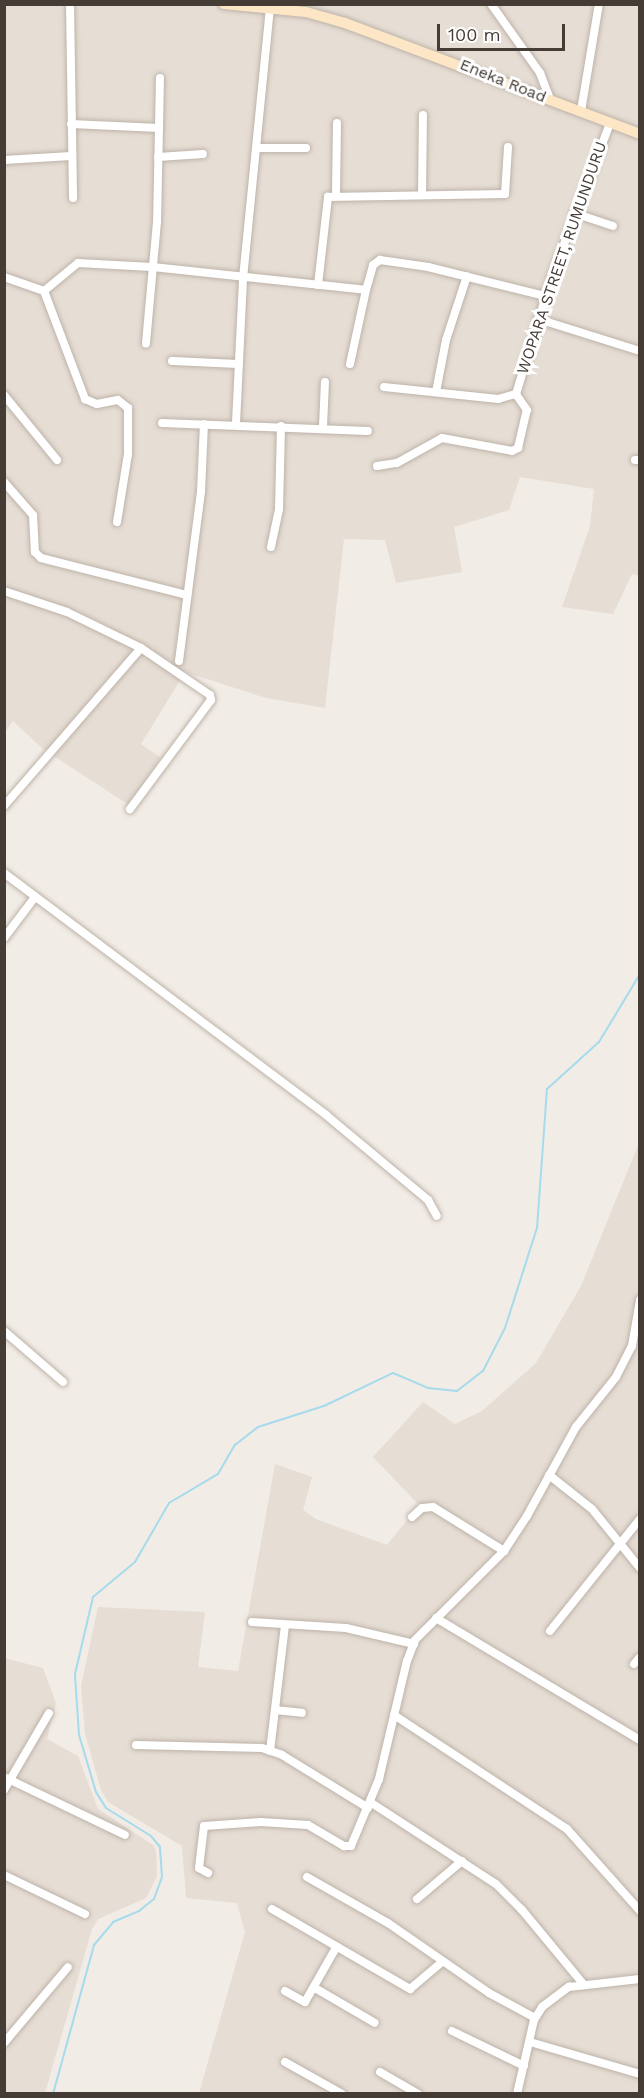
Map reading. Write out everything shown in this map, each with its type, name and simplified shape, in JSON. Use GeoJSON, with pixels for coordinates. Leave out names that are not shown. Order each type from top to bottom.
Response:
{"type":"FeatureCollection","features":[{"type":"Feature","properties":{"kind":"main road","name":"Eneka Road"},"geometry":{"type":"LineString","coordinates":[[224,4],[270,7],[345,23],[639,134]]}},
{"type":"Feature","properties":{"kind":"street"},"geometry":{"type":"LineString","coordinates":[[70,4],[70,124],[73,198]]}},
{"type":"Feature","properties":{"kind":"street"},"geometry":{"type":"LineString","coordinates":[[491,4],[540,73],[550,99]]}},
{"type":"Feature","properties":{"kind":"street"},"geometry":{"type":"LineString","coordinates":[[581,111],[599,4]]}},
{"type":"Feature","properties":{"kind":"street"},"geometry":{"type":"LineString","coordinates":[[236,423],[243,278],[270,7]]}},
{"type":"Feature","properties":{"kind":"street"},"geometry":{"type":"LineString","coordinates":[[146,344],[158,157],[160,78]]}},
{"type":"Feature","properties":{"kind":"street"},"geometry":{"type":"LineString","coordinates":[[422,195],[423,116]]}},
{"type":"Feature","properties":{"kind":"street"},"geometry":{"type":"LineString","coordinates":[[336,194],[337,123]]}},
{"type":"Feature","properties":{"kind":"street","name":"WOPARA STREET, RUMUNDURU"},"geometry":{"type":"LineString","coordinates":[[516,394],[545,297],[574,213],[610,123]]}},
{"type":"Feature","properties":{"kind":"street"},"geometry":{"type":"LineString","coordinates":[[70,124],[159,128]]}},
{"type":"Feature","properties":{"kind":"street"},"geometry":{"type":"LineString","coordinates":[[318,285],[327,201],[336,194],[505,194],[508,147]]}},
{"type":"Feature","properties":{"kind":"street"},"geometry":{"type":"LineString","coordinates":[[256,148],[306,148]]}},
{"type":"Feature","properties":{"kind":"street"},"geometry":{"type":"LineString","coordinates":[[158,157],[203,154]]}},
{"type":"Feature","properties":{"kind":"street"},"geometry":{"type":"LineString","coordinates":[[4,160],[71,156]]}},
{"type":"Feature","properties":{"kind":"street"},"geometry":{"type":"LineString","coordinates":[[574,213],[613,226]]}},
{"type":"Feature","properties":{"kind":"street"},"geometry":{"type":"LineString","coordinates":[[350,364],[373,265],[380,260],[467,276],[545,297]]}},
{"type":"Feature","properties":{"kind":"street"},"geometry":{"type":"LineString","coordinates":[[44,291],[78,263],[152,267],[366,290]]}},
{"type":"Feature","properties":{"kind":"street"},"geometry":{"type":"LineString","coordinates":[[436,392],[446,340],[467,276]]}},
{"type":"Feature","properties":{"kind":"street"},"geometry":{"type":"LineString","coordinates":[[4,277],[44,291],[85,399],[97,404],[118,400],[128,408],[128,454],[117,522]]}},
{"type":"Feature","properties":{"kind":"street"},"geometry":{"type":"LineString","coordinates":[[538,319],[639,351]]}},
{"type":"Feature","properties":{"kind":"street"},"geometry":{"type":"LineString","coordinates":[[172,361],[239,364]]}},
{"type":"Feature","properties":{"kind":"street"},"geometry":{"type":"LineString","coordinates":[[323,428],[325,382]]}},
{"type":"Feature","properties":{"kind":"street"},"geometry":{"type":"LineString","coordinates":[[377,466],[397,463],[442,438],[512,451],[518,448],[526,410],[516,394],[506,399],[384,387]]}},
{"type":"Feature","properties":{"kind":"street"},"geometry":{"type":"LineString","coordinates":[[4,394],[57,460]]}},
{"type":"Feature","properties":{"kind":"street"},"geometry":{"type":"LineString","coordinates":[[162,423],[236,423],[368,431]]}},
{"type":"Feature","properties":{"kind":"street"},"geometry":{"type":"LineString","coordinates":[[179,661],[204,424]]}},
{"type":"Feature","properties":{"kind":"street"},"geometry":{"type":"LineString","coordinates":[[271,547],[279,509],[281,426]]}},
{"type":"Feature","properties":{"kind":"street"},"geometry":{"type":"LineString","coordinates":[[4,482],[33,515],[35,552],[41,558],[187,595]]}},
{"type":"Feature","properties":{"kind":"street"},"geometry":{"type":"LineString","coordinates":[[4,591],[67,612],[141,648],[207,692],[211,700],[130,809]]}},
{"type":"Feature","properties":{"kind":"street"},"geometry":{"type":"LineString","coordinates":[[4,806],[141,648]]}},
{"type":"Feature","properties":{"kind":"street"},"geometry":{"type":"LineString","coordinates":[[4,873],[326,1115],[428,1200],[437,1216]]}},
{"type":"Feature","properties":{"kind":"street"},"geometry":{"type":"LineString","coordinates":[[4,938],[35,897]]}},
{"type":"Feature","properties":{"kind":"street"},"geometry":{"type":"LineString","coordinates":[[208,1873],[198,1868],[204,1826],[261,1822],[308,1824],[344,1846],[351,1846],[369,1805],[414,1644],[436,1618],[504,1551],[576,1427],[616,1377],[638,1328],[639,1300]]}},
{"type":"Feature","properties":{"kind":"street"},"geometry":{"type":"LineString","coordinates":[[4,1331],[63,1382]]}},
{"type":"Feature","properties":{"kind":"street"},"geometry":{"type":"LineString","coordinates":[[549,1475],[592,1509],[639,1568]]}},
{"type":"Feature","properties":{"kind":"street"},"geometry":{"type":"LineString","coordinates":[[412,1517],[422,1508],[433,1507],[504,1551]]}},
{"type":"Feature","properties":{"kind":"street"},"geometry":{"type":"LineString","coordinates":[[550,1631],[618,1542],[639,1519]]}},
{"type":"Feature","properties":{"kind":"street"},"geometry":{"type":"LineString","coordinates":[[436,1618],[639,1740]]}},
{"type":"Feature","properties":{"kind":"street"},"geometry":{"type":"LineString","coordinates":[[252,1622],[363,1630],[414,1644]]}},
{"type":"Feature","properties":{"kind":"street"},"geometry":{"type":"LineString","coordinates":[[270,1751],[285,1625]]}},
{"type":"Feature","properties":{"kind":"street"},"geometry":{"type":"LineString","coordinates":[[634,1664],[639,1657]]}},
{"type":"Feature","properties":{"kind":"street"},"geometry":{"type":"LineString","coordinates":[[275,1710],[302,1713]]}},
{"type":"Feature","properties":{"kind":"street"},"geometry":{"type":"LineString","coordinates":[[4,1790],[8,1778],[49,1713]]}},
{"type":"Feature","properties":{"kind":"street"},"geometry":{"type":"LineString","coordinates":[[394,1715],[567,1829],[639,1911]]}},
{"type":"Feature","properties":{"kind":"street"},"geometry":{"type":"LineString","coordinates":[[136,1745],[270,1751],[369,1805],[496,1884],[522,1910],[585,1985]]}},
{"type":"Feature","properties":{"kind":"street"},"geometry":{"type":"LineString","coordinates":[[8,1778],[125,1834]]}},
{"type":"Feature","properties":{"kind":"street"},"geometry":{"type":"LineString","coordinates":[[417,1899],[462,1861]]}},
{"type":"Feature","properties":{"kind":"street"},"geometry":{"type":"LineString","coordinates":[[4,1875],[85,1914]]}},
{"type":"Feature","properties":{"kind":"street"},"geometry":{"type":"LineString","coordinates":[[308,1877],[388,1923],[489,1993],[535,2018]]}},
{"type":"Feature","properties":{"kind":"street"},"geometry":{"type":"LineString","coordinates":[[272,1909],[412,1989],[443,1960]]}},
{"type":"Feature","properties":{"kind":"street"},"geometry":{"type":"LineString","coordinates":[[285,1991],[305,2002],[337,1946]]}},
{"type":"Feature","properties":{"kind":"street"},"geometry":{"type":"LineString","coordinates":[[4,2043],[68,1967]]}},
{"type":"Feature","properties":{"kind":"street"},"geometry":{"type":"LineString","coordinates":[[517,2094],[535,2018],[553,1996],[569,1987],[639,1979]]}},
{"type":"Feature","properties":{"kind":"street"},"geometry":{"type":"LineString","coordinates":[[315,1988],[375,2023]]}},
{"type":"Feature","properties":{"kind":"street"},"geometry":{"type":"LineString","coordinates":[[452,2031],[524,2066]]}},
{"type":"Feature","properties":{"kind":"street"},"geometry":{"type":"LineString","coordinates":[[530,2042],[639,2074]]}},
{"type":"Feature","properties":{"kind":"street"},"geometry":{"type":"LineString","coordinates":[[285,2062],[342,2094]]}},
{"type":"Feature","properties":{"kind":"street"},"geometry":{"type":"LineString","coordinates":[[380,2072],[418,2094]]}},
{"type":"Feature","properties":{"kind":"shaded area"},"geometry":{"type":"Polygon","coordinates":[[[5,5],[639,5],[640,576],[632,574],[613,614],[562,607],[590,526],[594,489],[520,477],[509,510],[454,527],[462,572],[396,583],[385,540],[344,539],[325,708],[266,698],[185,672],[141,744],[161,758],[129,805],[43,749],[13,721],[5,732],[5,5]]]}},
{"type":"Feature","properties":{"kind":"shaded area"},"geometry":{"type":"Polygon","coordinates":[[[639,1143],[639,2093],[199,2093],[245,1932],[237,1903],[186,1898],[182,1846],[108,1802],[101,1790],[85,1733],[81,1686],[98,1607],[205,1612],[198,1667],[238,1671],[275,1464],[312,1477],[303,1510],[316,1519],[387,1545],[419,1505],[373,1457],[423,1402],[455,1424],[482,1411],[536,1363],[581,1286],[639,1143]]]}},
{"type":"Feature","properties":{"kind":"shaded area"},"geometry":{"type":"Polygon","coordinates":[[[4,1658],[43,1668],[56,1703],[47,1739],[78,1756],[98,1809],[153,1845],[156,1851],[157,1876],[146,1898],[98,1919],[92,1929],[45,2093],[5,2093],[4,1658]]]}},
{"type":"Feature","properties":{"kind":"waterway"},"geometry":{"type":"LineString","coordinates":[[53,2094],[94,1945],[113,1922],[139,1911],[154,1899],[162,1877],[160,1847],[151,1836],[106,1808],[96,1792],[79,1735],[75,1674],[93,1597],[135,1562],[169,1503],[218,1474],[235,1445],[258,1427],[324,1406],[393,1373],[428,1388],[457,1391],[483,1371],[505,1328],[537,1228],[547,1089],[599,1042],[640,974]]}}]}
